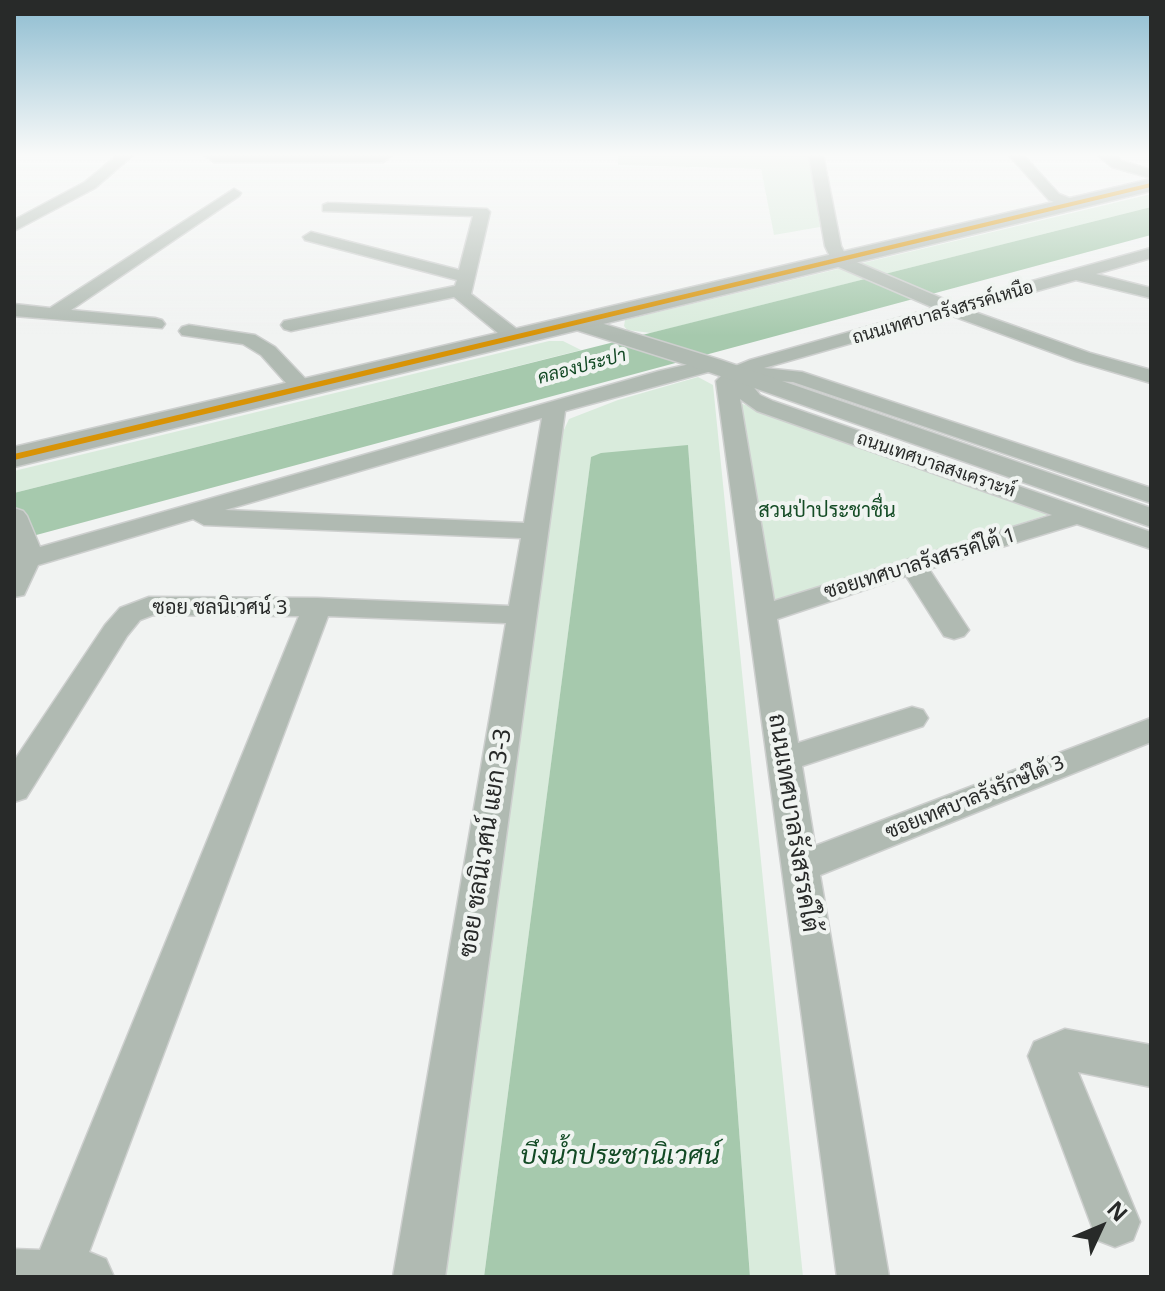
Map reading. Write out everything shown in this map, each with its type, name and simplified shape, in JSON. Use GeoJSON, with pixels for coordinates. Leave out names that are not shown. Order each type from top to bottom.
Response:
{"type":"FeatureCollection","features":[{"type":"Feature","properties":{"kind":"main road"},"geometry":{"type":"LineString","coordinates":[[14,457],[1031,215]]}},
{"type":"Feature","properties":{"kind":"street"},"geometry":{"type":"LineString","coordinates":[[14,226],[34,215]]}},
{"type":"Feature","properties":{"kind":"street"},"geometry":{"type":"LineString","coordinates":[[53,314],[201,215]]}},
{"type":"Feature","properties":{"kind":"street"},"geometry":{"type":"LineString","coordinates":[[324,215],[308,242],[465,284]]}},
{"type":"Feature","properties":{"kind":"street"},"geometry":{"type":"LineString","coordinates":[[481,215],[462,295],[516,338]]}},
{"type":"Feature","properties":{"kind":"street"},"geometry":{"type":"LineString","coordinates":[[827,215],[833,246],[840,261],[955,311],[1083,357],[1151,377]]}},
{"type":"Feature","properties":{"kind":"street","name":"ถนนเทศบาลรังสรรค์เหนือ"},"geometry":{"type":"LineString","coordinates":[[714,366],[757,364],[955,311],[1151,253]]}},
{"type":"Feature","properties":{"kind":"street"},"geometry":{"type":"LineString","coordinates":[[1078,275],[1151,293]]}},
{"type":"Feature","properties":{"kind":"street"},"geometry":{"type":"LineString","coordinates":[[291,325],[465,284]]}},
{"type":"Feature","properties":{"kind":"street"},"geometry":{"type":"LineString","coordinates":[[14,310],[155,324]]}},
{"type":"Feature","properties":{"kind":"street","name":"ถนนเทศบาลสงเคราะห์"},"geometry":{"type":"LineString","coordinates":[[578,323],[714,366],[1151,518]]}},
{"type":"Feature","properties":{"kind":"street"},"geometry":{"type":"LineString","coordinates":[[189,331],[248,339],[268,351],[303,388]]}},
{"type":"Feature","properties":{"kind":"street"},"geometry":{"type":"LineString","coordinates":[[22,555],[178,516],[554,410],[666,375],[714,366]]}},
{"type":"Feature","properties":{"kind":"street","name":"ถนนเทศบาลสงเคราะห์"},"geometry":{"type":"LineString","coordinates":[[714,366],[795,376],[1151,496]]}},
{"type":"Feature","properties":{"kind":"street","name":"ถนนเทศบาลสงเคราะห์"},"geometry":{"type":"LineString","coordinates":[[714,366],[738,384],[752,400],[765,406],[1151,541]]}},
{"type":"Feature","properties":{"kind":"street","name":"ถนนเทศบาลรังสรรค์ใต้"},"geometry":{"type":"LineString","coordinates":[[714,366],[726,381],[863,1277]]}},
{"type":"Feature","properties":{"kind":"street","name":"ซอย ชลนิเวศน์ แยก 3-3"},"geometry":{"type":"LineString","coordinates":[[419,1277],[554,410]]}},
{"type":"Feature","properties":{"kind":"street","name":"ซอยเทศบาลรังสรรค์ใต้ 1"},"geometry":{"type":"LineString","coordinates":[[761,615],[1079,515]]}},
{"type":"Feature","properties":{"kind":"street"},"geometry":{"type":"LineString","coordinates":[[14,516],[22,555],[14,589]]}},
{"type":"Feature","properties":{"kind":"street"},"geometry":{"type":"LineString","coordinates":[[178,516],[534,531]]}},
{"type":"Feature","properties":{"kind":"street"},"geometry":{"type":"LineString","coordinates":[[913,565],[954,630]]}},
{"type":"Feature","properties":{"kind":"street","name":"ซอย ชลนิเวศน์ 3"},"geometry":{"type":"LineString","coordinates":[[14,789],[115,631],[130,614],[149,606],[317,607],[522,615]]}},
{"type":"Feature","properties":{"kind":"street"},"geometry":{"type":"LineString","coordinates":[[52,1276],[317,607]]}},
{"type":"Feature","properties":{"kind":"street"},"geometry":{"type":"LineString","coordinates":[[783,760],[912,718]]}},
{"type":"Feature","properties":{"kind":"street","name":"ซอยเทศบาลรังรักษ์ใต้ 3"},"geometry":{"type":"LineString","coordinates":[[800,867],[1151,729]]}},
{"type":"Feature","properties":{"kind":"street"},"geometry":{"type":"LineString","coordinates":[[1115,1222],[1050,1056],[1065,1049],[1151,1066]]}},
{"type":"Feature","properties":{"kind":"green space"},"geometry":{"type":"Polygon","coordinates":[[[770,215],[819,215],[820,227],[774,235],[770,215]]]}},
{"type":"Feature","properties":{"kind":"green space"},"geometry":{"type":"Polygon","coordinates":[[[1062,215],[1118,215],[651,333],[627,330],[625,320],[1062,215]]]}},
{"type":"Feature","properties":{"kind":"green space"},"geometry":{"type":"Polygon","coordinates":[[[549,341],[563,341],[581,350],[14,493],[14,471],[549,341]]]}},
{"type":"Feature","properties":{"kind":"green space"},"geometry":{"type":"Polygon","coordinates":[[[698,377],[713,385],[803,1277],[750,1277],[688,446],[591,458],[484,1277],[431,1277],[555,449],[569,419],[618,400],[698,377]]]}},
{"type":"Feature","properties":{"kind":"green space","name":"สวนป่าประชาชื่น"},"geometry":{"type":"Polygon","coordinates":[[[737,402],[1052,513],[769,608],[737,402]]]}},
{"type":"Feature","properties":{"kind":"water","name":"คลองประปา"},"geometry":{"type":"Polygon","coordinates":[[[1118,215],[1151,215],[1151,235],[14,541],[14,493],[1118,215]]]}},
{"type":"Feature","properties":{"kind":"water","name":"บึงน้ำประชานิเวศน์"},"geometry":{"type":"Polygon","coordinates":[[[688,445],[750,1277],[484,1277],[591,457],[601,453],[688,445]]]}},
{"type":"Feature","properties":{"kind":"transit line"},"geometry":{"type":"LineString","coordinates":[[14,457],[1025,215]]}}]}
